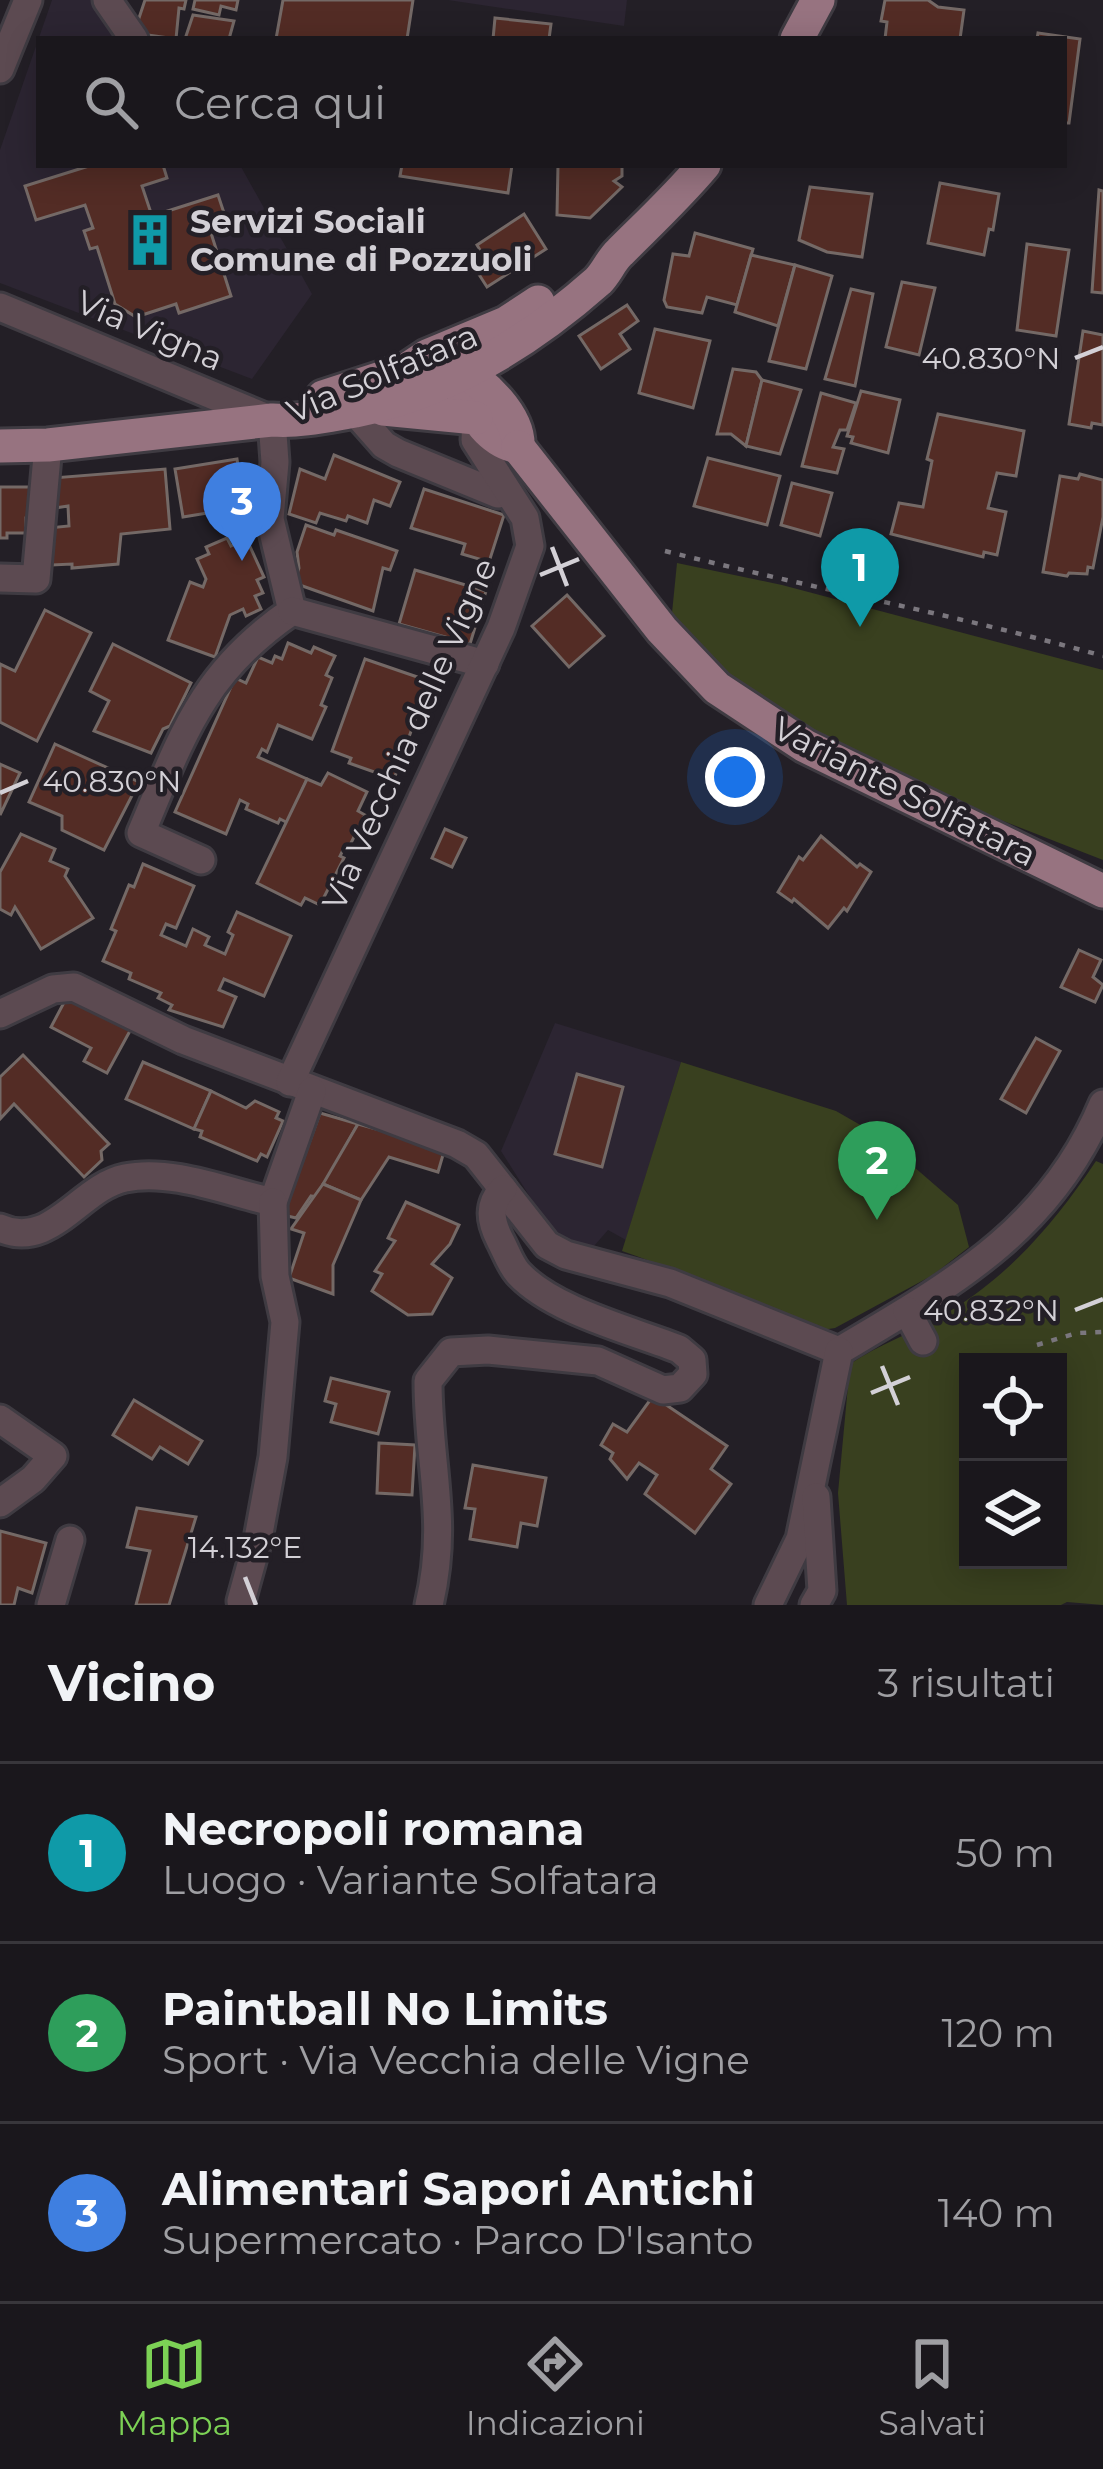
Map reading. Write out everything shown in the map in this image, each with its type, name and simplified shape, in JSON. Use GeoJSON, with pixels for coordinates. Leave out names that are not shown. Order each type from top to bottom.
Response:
{"type":"FeatureCollection","features":[{"type":"Feature","properties":{"kind":"main road"},"geometry":{"type":"LineString","coordinates":[[799,36],[818,0]]}},
{"type":"Feature","properties":{"kind":"main road","name":"Via Solfatara"},"geometry":{"type":"LineString","coordinates":[[0,446],[272,420],[299,422],[363,409],[467,374],[594,263],[616,255],[660,216],[701,168]]}},
{"type":"Feature","properties":{"kind":"main road"},"geometry":{"type":"LineString","coordinates":[[492,415],[521,350],[519,327]]}},
{"type":"Feature","properties":{"kind":"main road","name":"Via Solfatara"},"geometry":{"type":"LineString","coordinates":[[272,420],[295,406],[406,370],[427,356],[519,327]]}},
{"type":"Feature","properties":{"kind":"main road"},"geometry":{"type":"LineString","coordinates":[[406,370],[434,367],[467,374],[463,391],[492,415]]}},
{"type":"Feature","properties":{"kind":"main road"},"geometry":{"type":"LineString","coordinates":[[363,409],[492,415]]}},
{"type":"Feature","properties":{"kind":"main road","name":"Variante Solfatara"},"geometry":{"type":"LineString","coordinates":[[492,415],[504,444],[518,447],[662,630],[717,688],[805,746],[1103,891]]}},
{"type":"Feature","properties":{"kind":"street"},"geometry":{"type":"LineString","coordinates":[[0,69],[26,0]]}},
{"type":"Feature","properties":{"kind":"street"},"geometry":{"type":"LineString","coordinates":[[107,0],[132,36]]}},
{"type":"Feature","properties":{"kind":"street","name":"Via Vigna"},"geometry":{"type":"LineString","coordinates":[[0,307],[272,420]]}},
{"type":"Feature","properties":{"kind":"street"},"geometry":{"type":"LineString","coordinates":[[363,409],[384,445],[499,494],[508,492]]}},
{"type":"Feature","properties":{"kind":"street","name":"Via Vecchia delle Vigne"},"geometry":{"type":"LineString","coordinates":[[273,1202],[301,1086],[484,664],[530,546],[525,518],[475,440],[492,415]]}},
{"type":"Feature","properties":{"kind":"street"},"geometry":{"type":"LineString","coordinates":[[272,420],[275,462],[270,519],[292,611]]}},
{"type":"Feature","properties":{"kind":"street"},"geometry":{"type":"LineString","coordinates":[[0,578],[36,579],[48,445]]}},
{"type":"Feature","properties":{"kind":"street"},"geometry":{"type":"LineString","coordinates":[[200,860],[141,833],[192,713],[257,634],[292,611],[484,664]]}},
{"type":"Feature","properties":{"kind":"street"},"geometry":{"type":"LineString","coordinates":[[0,1014],[53,989],[74,987],[183,1040],[457,1144],[476,1156],[547,1245],[566,1255],[670,1282],[839,1351]]}},
{"type":"Feature","properties":{"kind":"street"},"geometry":{"type":"LineString","coordinates":[[768,1605],[800,1539],[839,1351],[961,1279],[1016,1233],[1058,1183],[1103,1104]]}},
{"type":"Feature","properties":{"kind":"street"},"geometry":{"type":"LineString","coordinates":[[0,1228],[14,1234],[44,1229],[121,1178],[158,1176],[273,1202],[275,1276],[284,1322],[273,1457],[242,1600]]}},
{"type":"Feature","properties":{"kind":"street"},"geometry":{"type":"LineString","coordinates":[[428,1605],[438,1564],[440,1524],[428,1381],[451,1352],[598,1361],[663,1390],[680,1388],[693,1374],[692,1360],[679,1349],[548,1297],[516,1271],[491,1210],[503,1189]]}},
{"type":"Feature","properties":{"kind":"street"},"geometry":{"type":"LineString","coordinates":[[907,1311],[923,1341]]}},
{"type":"Feature","properties":{"kind":"street"},"geometry":{"type":"LineString","coordinates":[[0,1419],[53,1456],[0,1503]]}},
{"type":"Feature","properties":{"kind":"street"},"geometry":{"type":"LineString","coordinates":[[813,1469],[822,1600]]}},
{"type":"Feature","properties":{"kind":"street"},"geometry":{"type":"LineString","coordinates":[[51,1605],[70,1540]]}},
{"type":"Feature","properties":{"kind":"path"},"geometry":{"type":"LineString","coordinates":[[665,551],[787,582],[911,606],[1103,656]]}},
{"type":"Feature","properties":{"kind":"path"},"geometry":{"type":"LineString","coordinates":[[1037,1346],[1077,1333],[1103,1332]]}},
{"type":"Feature","properties":{"kind":"shaded area"},"geometry":{"type":"Polygon","coordinates":[[[52,0],[110,0],[129,36],[40,36],[52,0]]]}},
{"type":"Feature","properties":{"kind":"shaded area"},"geometry":{"type":"Polygon","coordinates":[[[448,0],[627,0],[624,26],[448,0]]]}},
{"type":"Feature","properties":{"kind":"shaded area"},"geometry":{"type":"Polygon","coordinates":[[[36,46],[36,168],[242,168],[312,294],[252,379],[0,283],[0,150],[36,46]]]}},
{"type":"Feature","properties":{"kind":"shaded area"},"geometry":{"type":"Polygon","coordinates":[[[555,1023],[681,1062],[626,1240],[608,1230],[594,1246],[567,1239],[547,1224],[501,1151],[555,1023]]]}},
{"type":"Feature","properties":{"kind":"green space"},"geometry":{"type":"Polygon","coordinates":[[[677,563],[782,585],[1103,670],[1103,860],[944,798],[818,736],[736,683],[671,623],[677,563]]]}},
{"type":"Feature","properties":{"kind":"green space"},"geometry":{"type":"Polygon","coordinates":[[[681,1062],[836,1111],[876,1134],[958,1205],[969,1247],[933,1275],[835,1328],[822,1330],[622,1251],[681,1062]]]}},
{"type":"Feature","properties":{"kind":"green space"},"geometry":{"type":"Polygon","coordinates":[[[1096,1161],[1103,1164],[1103,1605],[847,1605],[838,1493],[850,1364],[964,1302],[1008,1268],[1046,1228],[1096,1161]]]}},
{"type":"Feature","properties":{"kind":"building"},"geometry":{"type":"Polygon","coordinates":[[[145,0],[186,0],[184,9],[179,8],[176,36],[134,33],[145,0]]]}},
{"type":"Feature","properties":{"kind":"building"},"geometry":{"type":"Polygon","coordinates":[[[195,0],[238,0],[236,10],[221,6],[219,15],[193,9],[195,0]]]}},
{"type":"Feature","properties":{"kind":"building"},"geometry":{"type":"Polygon","coordinates":[[[283,0],[413,0],[407,36],[277,36],[283,0]]]}},
{"type":"Feature","properties":{"kind":"building"},"geometry":{"type":"Polygon","coordinates":[[[885,0],[928,0],[938,7],[964,10],[960,36],[885,36],[887,22],[881,21],[885,0]]]}},
{"type":"Feature","properties":{"kind":"building"},"geometry":{"type":"Polygon","coordinates":[[[193,15],[234,21],[230,36],[186,36],[193,15]]]}},
{"type":"Feature","properties":{"kind":"building"},"geometry":{"type":"Polygon","coordinates":[[[495,18],[551,24],[549,36],[493,36],[495,18]]]}},
{"type":"Feature","properties":{"kind":"building"},"geometry":{"type":"Polygon","coordinates":[[[1067,37],[1080,39],[1067,123],[1067,37]]]}},
{"type":"Feature","properties":{"kind":"building","name":"Servizi Sociali Comune di Pozzuoli"},"geometry":{"type":"Polygon","coordinates":[[[82,168],[164,168],[167,178],[142,186],[152,216],[218,195],[229,228],[211,233],[231,296],[179,313],[176,304],[136,317],[115,304],[97,247],[90,249],[84,231],[93,228],[85,205],[36,220],[25,186],[82,168]]]}},
{"type":"Feature","properties":{"kind":"building"},"geometry":{"type":"Polygon","coordinates":[[[401,168],[512,168],[508,193],[400,176],[401,168]]]}},
{"type":"Feature","properties":{"kind":"building"},"geometry":{"type":"Polygon","coordinates":[[[558,168],[622,168],[622,176],[614,181],[622,187],[590,218],[557,215],[558,168]]]}},
{"type":"Feature","properties":{"kind":"building"},"geometry":{"type":"Polygon","coordinates":[[[940,183],[999,194],[984,255],[928,243],[940,183]]]}},
{"type":"Feature","properties":{"kind":"building"},"geometry":{"type":"Polygon","coordinates":[[[810,187],[872,194],[862,257],[827,252],[799,240],[810,187]]]}},
{"type":"Feature","properties":{"kind":"building"},"geometry":{"type":"Polygon","coordinates":[[[1099,190],[1103,191],[1103,293],[1092,292],[1099,190]]]}},
{"type":"Feature","properties":{"kind":"building"},"geometry":{"type":"Polygon","coordinates":[[[524,214],[546,249],[487,287],[471,262],[483,255],[477,245],[524,214]]]}},
{"type":"Feature","properties":{"kind":"building"},"geometry":{"type":"Polygon","coordinates":[[[695,233],[753,249],[737,305],[707,297],[702,313],[667,307],[664,300],[673,254],[689,256],[695,233]]]}},
{"type":"Feature","properties":{"kind":"building"},"geometry":{"type":"Polygon","coordinates":[[[1027,244],[1069,250],[1056,336],[1017,330],[1027,244]]]}},
{"type":"Feature","properties":{"kind":"building"},"geometry":{"type":"Polygon","coordinates":[[[751,255],[795,265],[778,326],[735,312],[751,255]]]}},
{"type":"Feature","properties":{"kind":"building"},"geometry":{"type":"Polygon","coordinates":[[[795,265],[832,276],[806,369],[769,361],[795,265]]]}},
{"type":"Feature","properties":{"kind":"building"},"geometry":{"type":"Polygon","coordinates":[[[902,282],[935,288],[919,355],[886,347],[902,282]]]}},
{"type":"Feature","properties":{"kind":"building"},"geometry":{"type":"Polygon","coordinates":[[[851,289],[873,294],[855,386],[825,379],[851,289]]]}},
{"type":"Feature","properties":{"kind":"building"},"geometry":{"type":"Polygon","coordinates":[[[627,305],[638,321],[620,334],[630,349],[601,369],[579,336],[627,305]]]}},
{"type":"Feature","properties":{"kind":"building"},"geometry":{"type":"Polygon","coordinates":[[[655,329],[710,341],[693,408],[639,393],[655,329]]]}},
{"type":"Feature","properties":{"kind":"building"},"geometry":{"type":"Polygon","coordinates":[[[1083,331],[1103,335],[1103,425],[1092,423],[1091,428],[1069,424],[1083,331]]]}},
{"type":"Feature","properties":{"kind":"building"},"geometry":{"type":"Polygon","coordinates":[[[733,369],[756,372],[762,380],[746,446],[731,434],[717,434],[733,369]]]}},
{"type":"Feature","properties":{"kind":"building"},"geometry":{"type":"Polygon","coordinates":[[[762,380],[801,390],[780,454],[746,446],[762,380]]]}},
{"type":"Feature","properties":{"kind":"building"},"geometry":{"type":"Polygon","coordinates":[[[861,391],[900,400],[888,453],[851,443],[853,437],[847,436],[861,391]]]}},
{"type":"Feature","properties":{"kind":"building"},"geometry":{"type":"Polygon","coordinates":[[[821,393],[856,403],[847,430],[840,430],[833,447],[844,449],[837,473],[802,466],[821,393]]]}},
{"type":"Feature","properties":{"kind":"building"},"geometry":{"type":"Polygon","coordinates":[[[938,414],[1024,431],[1016,476],[997,473],[988,508],[1006,512],[997,555],[984,552],[983,557],[891,534],[899,503],[923,507],[932,461],[927,459],[938,414]]]}},
{"type":"Feature","properties":{"kind":"building"},"geometry":{"type":"Polygon","coordinates":[[[334,455],[400,482],[390,506],[374,500],[367,523],[320,513],[316,523],[289,514],[300,469],[325,479],[334,455]]]}},
{"type":"Feature","properties":{"kind":"building"},"geometry":{"type":"Polygon","coordinates":[[[708,458],[780,476],[767,525],[694,506],[708,458]]]}},
{"type":"Feature","properties":{"kind":"building"},"geometry":{"type":"Polygon","coordinates":[[[237,459],[244,507],[183,517],[175,469],[237,459]]]}},
{"type":"Feature","properties":{"kind":"building"},"geometry":{"type":"Polygon","coordinates":[[[165,469],[170,529],[121,534],[118,564],[52,565],[48,528],[69,526],[68,506],[55,508],[52,478],[165,469]]]}},
{"type":"Feature","properties":{"kind":"building"},"geometry":{"type":"Polygon","coordinates":[[[1080,474],[1103,480],[1103,517],[1093,568],[1088,567],[1087,574],[1067,576],[1043,572],[1060,476],[1078,479],[1080,474]]]}},
{"type":"Feature","properties":{"kind":"building"},"geometry":{"type":"Polygon","coordinates":[[[792,483],[832,493],[820,536],[781,525],[792,483]]]}},
{"type":"Feature","properties":{"kind":"building"},"geometry":{"type":"Polygon","coordinates":[[[0,487],[32,487],[32,518],[26,518],[26,533],[0,538],[0,487]]]}},
{"type":"Feature","properties":{"kind":"building"},"geometry":{"type":"Polygon","coordinates":[[[424,489],[504,515],[489,562],[462,554],[465,544],[411,528],[424,489]]]}},
{"type":"Feature","properties":{"kind":"building"},"geometry":{"type":"Polygon","coordinates":[[[306,525],[397,551],[390,570],[383,568],[373,611],[294,583],[306,525]]]}},
{"type":"Feature","properties":{"kind":"building"},"geometry":{"type":"Polygon","coordinates":[[[227,538],[231,546],[246,538],[264,577],[257,580],[263,593],[255,596],[261,609],[246,616],[243,609],[230,615],[215,657],[168,640],[190,582],[203,587],[206,579],[197,559],[209,554],[206,547],[227,538]]]}},
{"type":"Feature","properties":{"kind":"building"},"geometry":{"type":"Polygon","coordinates":[[[415,570],[486,591],[470,644],[399,624],[415,570]]]}},
{"type":"Feature","properties":{"kind":"building"},"geometry":{"type":"Polygon","coordinates":[[[567,595],[604,636],[569,667],[532,626],[567,595]]]}},
{"type":"Feature","properties":{"kind":"building"},"geometry":{"type":"Polygon","coordinates":[[[45,610],[91,633],[37,741],[0,722],[0,664],[15,671],[45,610]]]}},
{"type":"Feature","properties":{"kind":"building"},"geometry":{"type":"Polygon","coordinates":[[[288,643],[335,656],[326,675],[332,678],[321,705],[326,707],[312,739],[278,725],[267,752],[262,749],[258,757],[307,779],[288,823],[246,809],[248,804],[240,800],[226,834],[175,812],[235,678],[246,683],[258,657],[272,663],[275,656],[282,659],[288,643]]]}},
{"type":"Feature","properties":{"kind":"building"},"geometry":{"type":"Polygon","coordinates":[[[113,644],[191,683],[151,753],[94,731],[109,701],[90,691],[113,644]]]}},
{"type":"Feature","properties":{"kind":"building"},"geometry":{"type":"Polygon","coordinates":[[[365,659],[429,681],[394,779],[349,763],[351,758],[332,751],[365,659]]]}},
{"type":"Feature","properties":{"kind":"building"},"geometry":{"type":"Polygon","coordinates":[[[55,744],[139,782],[104,850],[62,830],[62,816],[29,802],[55,744]]]}},
{"type":"Feature","properties":{"kind":"building"},"geometry":{"type":"Polygon","coordinates":[[[0,764],[20,773],[0,815],[0,764]]]}},
{"type":"Feature","properties":{"kind":"building"},"geometry":{"type":"Polygon","coordinates":[[[328,773],[367,792],[358,811],[365,815],[340,856],[344,858],[320,905],[305,898],[301,905],[257,883],[307,779],[321,785],[328,773]]]}},
{"type":"Feature","properties":{"kind":"building"},"geometry":{"type":"Polygon","coordinates":[[[445,829],[466,838],[452,867],[432,858],[445,829]]]}},
{"type":"Feature","properties":{"kind":"building"},"geometry":{"type":"Polygon","coordinates":[[[21,834],[55,849],[50,861],[68,869],[65,876],[93,918],[41,949],[15,907],[11,915],[0,909],[0,872],[21,834]]]}},
{"type":"Feature","properties":{"kind":"building"},"geometry":{"type":"Polygon","coordinates":[[[821,836],[857,867],[860,864],[871,872],[847,911],[844,908],[828,928],[794,899],[778,892],[799,857],[803,860],[821,836]]]}},
{"type":"Feature","properties":{"kind":"building"},"geometry":{"type":"Polygon","coordinates":[[[143,864],[194,886],[176,928],[166,924],[161,935],[186,946],[193,929],[209,937],[205,945],[225,954],[237,912],[291,936],[264,996],[224,979],[219,990],[236,997],[223,1027],[169,1010],[172,1005],[158,998],[161,993],[103,961],[129,885],[134,887],[143,864]]]}},
{"type":"Feature","properties":{"kind":"building"},"geometry":{"type":"Polygon","coordinates":[[[1079,950],[1101,960],[1093,977],[1103,985],[1095,1002],[1061,987],[1079,950]]]}},
{"type":"Feature","properties":{"kind":"building"},"geometry":{"type":"Polygon","coordinates":[[[68,995],[131,1029],[107,1073],[84,1061],[91,1048],[51,1027],[68,995]]]}},
{"type":"Feature","properties":{"kind":"building"},"geometry":{"type":"Polygon","coordinates":[[[1036,1038],[1060,1051],[1026,1113],[1001,1099],[1036,1038]]]}},
{"type":"Feature","properties":{"kind":"building"},"geometry":{"type":"Polygon","coordinates":[[[23,1055],[109,1144],[101,1151],[102,1160],[84,1177],[14,1104],[0,1119],[0,1077],[23,1055]]]}},
{"type":"Feature","properties":{"kind":"building"},"geometry":{"type":"Polygon","coordinates":[[[143,1062],[211,1091],[194,1129],[126,1099],[143,1062]]]}},
{"type":"Feature","properties":{"kind":"building"},"geometry":{"type":"Polygon","coordinates":[[[577,1074],[623,1087],[602,1167],[555,1154],[577,1074]]]}},
{"type":"Feature","properties":{"kind":"building"},"geometry":{"type":"Polygon","coordinates":[[[211,1091],[246,1108],[255,1101],[279,1112],[276,1118],[283,1121],[267,1157],[261,1154],[257,1161],[200,1137],[202,1131],[194,1129],[211,1091]]]}},
{"type":"Feature","properties":{"kind":"building"},"geometry":{"type":"Polygon","coordinates":[[[320,1113],[358,1124],[317,1197],[311,1196],[296,1218],[283,1215],[320,1113]]]}},
{"type":"Feature","properties":{"kind":"building"},"geometry":{"type":"Polygon","coordinates":[[[358,1124],[445,1148],[438,1172],[389,1157],[361,1200],[323,1184],[358,1124]]]}},
{"type":"Feature","properties":{"kind":"building"},"geometry":{"type":"Polygon","coordinates":[[[323,1184],[361,1200],[333,1265],[333,1294],[289,1278],[304,1233],[291,1229],[323,1184]]]}},
{"type":"Feature","properties":{"kind":"building"},"geometry":{"type":"Polygon","coordinates":[[[406,1202],[459,1225],[432,1264],[452,1278],[432,1314],[408,1315],[372,1291],[382,1274],[375,1271],[395,1241],[388,1238],[406,1202]]]}},
{"type":"Feature","properties":{"kind":"building"},"geometry":{"type":"Polygon","coordinates":[[[331,1378],[389,1392],[378,1434],[331,1422],[336,1404],[325,1401],[331,1378]]]}},
{"type":"Feature","properties":{"kind":"building"},"geometry":{"type":"Polygon","coordinates":[[[653,1396],[727,1446],[711,1469],[731,1484],[695,1533],[645,1494],[657,1475],[639,1463],[627,1479],[610,1459],[613,1453],[601,1445],[613,1424],[627,1432],[653,1396]]]}},
{"type":"Feature","properties":{"kind":"building"},"geometry":{"type":"Polygon","coordinates":[[[134,1400],[202,1441],[188,1464],[160,1447],[152,1459],[113,1435],[134,1400]]]}},
{"type":"Feature","properties":{"kind":"building"},"geometry":{"type":"Polygon","coordinates":[[[379,1443],[415,1445],[412,1495],[377,1493],[379,1443]]]}},
{"type":"Feature","properties":{"kind":"building"},"geometry":{"type":"Polygon","coordinates":[[[473,1465],[546,1478],[537,1526],[521,1523],[517,1547],[470,1539],[475,1509],[465,1508],[473,1465]]]}},
{"type":"Feature","properties":{"kind":"building"},"geometry":{"type":"Polygon","coordinates":[[[137,1508],[196,1517],[169,1605],[136,1605],[150,1551],[127,1547],[137,1508]]]}},
{"type":"Feature","properties":{"kind":"building"},"geometry":{"type":"Polygon","coordinates":[[[0,1531],[46,1543],[32,1593],[18,1588],[14,1605],[0,1605],[0,1531]]]}},
{"type":"Feature","properties":{"kind":"place","name":"Servizi Sociali Comune di Pozzuoli"},"geometry":{"type":"Point","coordinates":[150,240]}},
{"type":"Feature","properties":{"kind":"place","name":"Alimentari Sapori Antichi"},"geometry":{"type":"Point","coordinates":[242,561]}},
{"type":"Feature","properties":{"kind":"place","name":"Necropoli romana"},"geometry":{"type":"Point","coordinates":[860,627]}},
{"type":"Feature","properties":{"kind":"place","name":"Paintball No Limits"},"geometry":{"type":"Point","coordinates":[877,1220]}}]}
